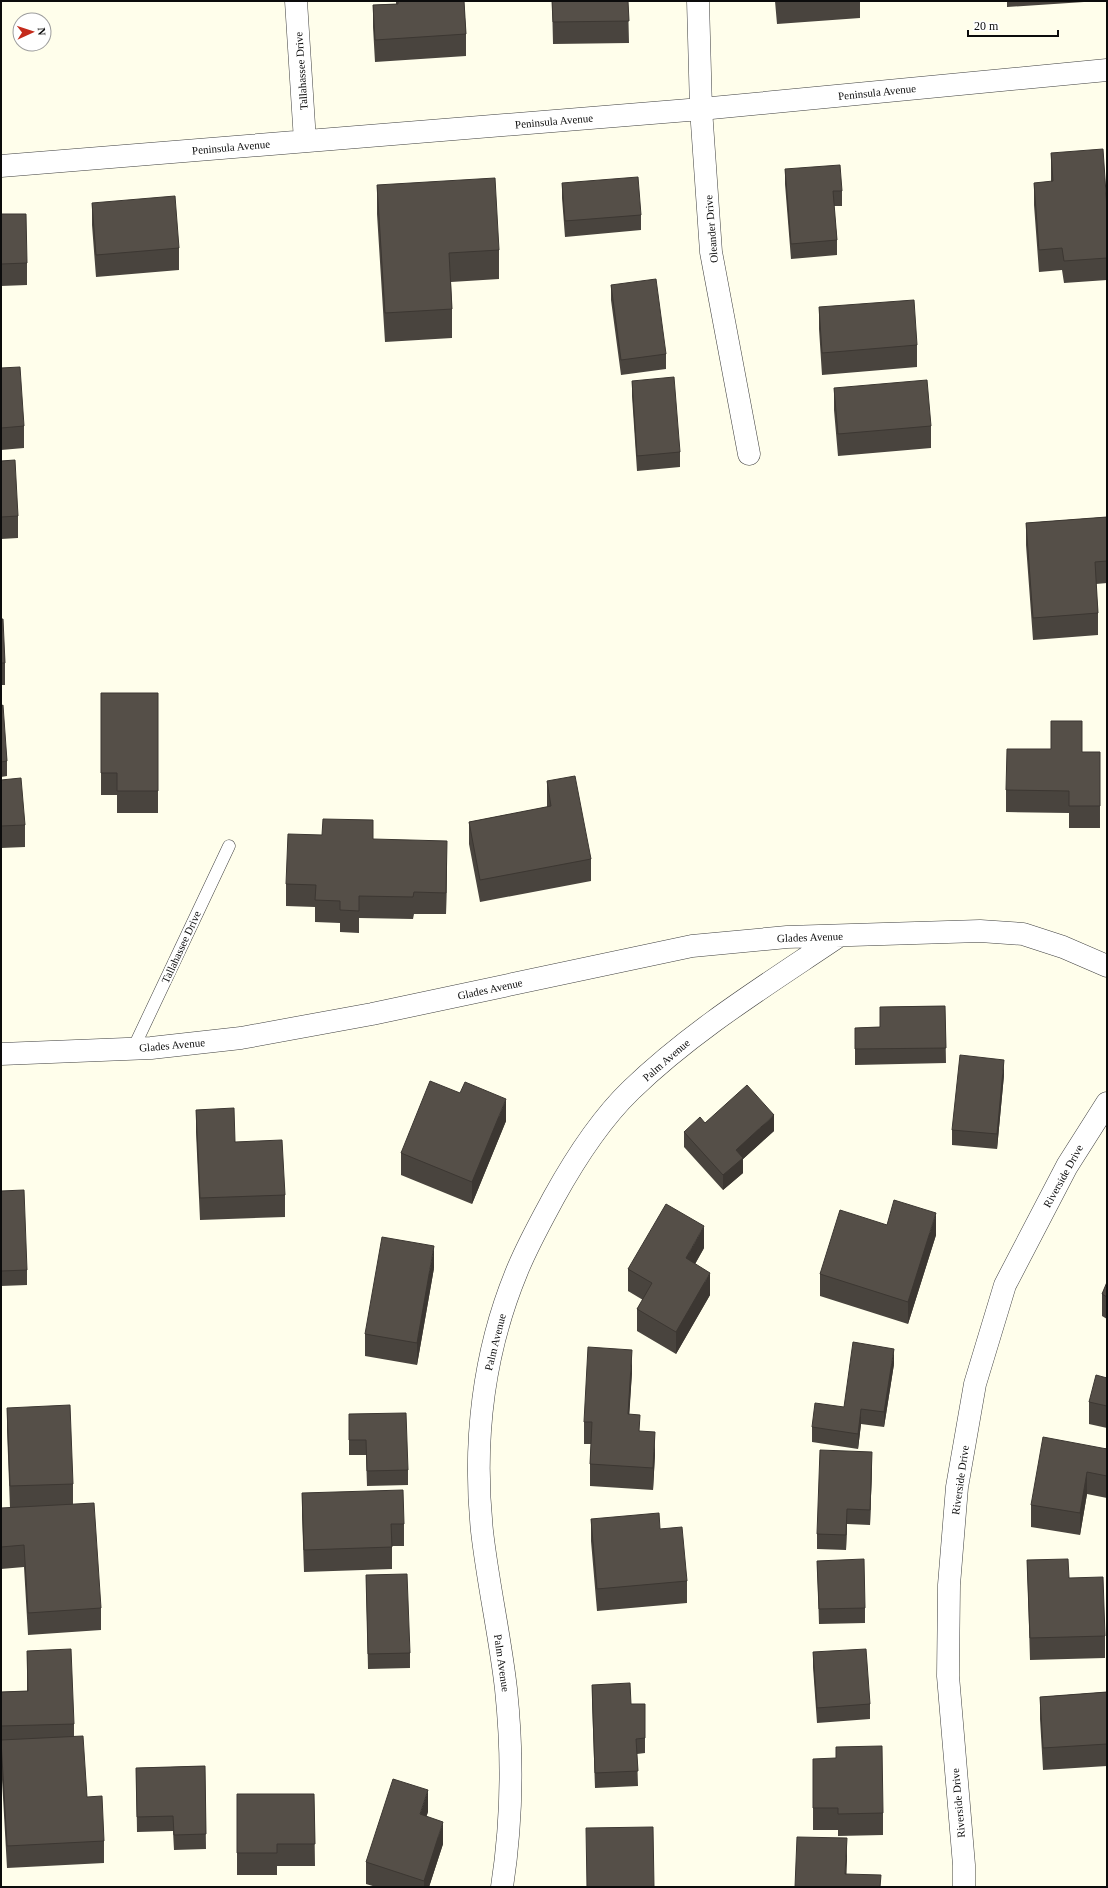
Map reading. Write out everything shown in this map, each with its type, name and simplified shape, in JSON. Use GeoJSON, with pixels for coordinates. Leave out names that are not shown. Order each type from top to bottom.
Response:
{"type":"FeatureCollection","features":[{"type":"Feature","properties":{"kind":"street","name":"Tallahassee Drive"},"geometry":{"type":"LineString","coordinates":[[296,1],[305,141]]}},
{"type":"Feature","properties":{"kind":"street","name":"Oleander Drive"},"geometry":{"type":"LineString","coordinates":[[698,1],[701,109],[711,252],[749,454]]}},
{"type":"Feature","properties":{"kind":"street","name":"Peninsula Avenue"},"geometry":{"type":"LineString","coordinates":[[1,166],[701,109],[1107,70]]}},
{"type":"Feature","properties":{"kind":"street","name":"Glades Avenue"},"geometry":{"type":"LineString","coordinates":[[1,1054],[133,1049],[241,1038],[372,1014],[692,946],[780,938],[980,931],[1022,934],[1063,947],[1107,966]]}},
{"type":"Feature","properties":{"kind":"street","name":"Palm Avenue"},"geometry":{"type":"LineString","coordinates":[[502,1887],[510,1802],[510,1742],[506,1690],[482,1532],[479,1487],[480,1414],[489,1364],[504,1307],[523,1257],[564,1178],[594,1133],[629,1092],[667,1057],[706,1026],[839,936]]}},
{"type":"Feature","properties":{"kind":"street","name":"Riverside Drive"},"geometry":{"type":"LineString","coordinates":[[964,1887],[964,1865],[948,1676],[949,1585],[957,1486],[976,1384],[1005,1285],[1067,1166],[1107,1103]]}},
{"type":"Feature","properties":{"kind":"lane","name":"Tallahassee Drive"},"geometry":{"type":"LineString","coordinates":[[133,1049],[229,846]]}},
{"type":"Feature","properties":{"kind":"building"},"geometry":{"type":"Polygon","coordinates":[[[398,1],[464,1],[466,34],[375,40],[373,5],[398,4],[398,1]]]}},
{"type":"Feature","properties":{"kind":"building"},"geometry":{"type":"Polygon","coordinates":[[[552,1],[628,1],[629,21],[553,22],[552,1]]]}},
{"type":"Feature","properties":{"kind":"building"},"geometry":{"type":"Polygon","coordinates":[[[1103,149],[1107,208],[1107,258],[1064,261],[1062,248],[1039,250],[1034,183],[1053,181],[1051,153],[1103,149]]]}},
{"type":"Feature","properties":{"kind":"building"},"geometry":{"type":"Polygon","coordinates":[[[840,165],[842,191],[833,191],[837,240],[791,244],[785,169],[840,165]]]}},
{"type":"Feature","properties":{"kind":"building"},"geometry":{"type":"Polygon","coordinates":[[[638,177],[641,215],[565,221],[562,183],[638,177]]]}},
{"type":"Feature","properties":{"kind":"building"},"geometry":{"type":"Polygon","coordinates":[[[495,178],[499,250],[449,253],[452,309],[385,313],[377,185],[495,178]]]}},
{"type":"Feature","properties":{"kind":"building"},"geometry":{"type":"Polygon","coordinates":[[[175,196],[179,248],[96,255],[92,203],[175,196]]]}},
{"type":"Feature","properties":{"kind":"building"},"geometry":{"type":"Polygon","coordinates":[[[1,214],[26,214],[27,263],[1,264],[1,214]]]}},
{"type":"Feature","properties":{"kind":"building"},"geometry":{"type":"Polygon","coordinates":[[[656,279],[666,354],[621,360],[611,285],[656,279]]]}},
{"type":"Feature","properties":{"kind":"building"},"geometry":{"type":"Polygon","coordinates":[[[914,300],[917,345],[822,353],[819,307],[914,300]]]}},
{"type":"Feature","properties":{"kind":"building"},"geometry":{"type":"Polygon","coordinates":[[[20,367],[24,426],[1,428],[1,368],[20,367]]]}},
{"type":"Feature","properties":{"kind":"building"},"geometry":{"type":"Polygon","coordinates":[[[674,377],[680,452],[637,456],[632,381],[674,377]]]}},
{"type":"Feature","properties":{"kind":"building"},"geometry":{"type":"Polygon","coordinates":[[[927,380],[931,426],[838,434],[834,388],[927,380]]]}},
{"type":"Feature","properties":{"kind":"building"},"geometry":{"type":"Polygon","coordinates":[[[15,460],[18,516],[1,517],[1,461],[15,460]]]}},
{"type":"Feature","properties":{"kind":"building"},"geometry":{"type":"Polygon","coordinates":[[[1107,517],[1107,561],[1095,562],[1098,613],[1033,618],[1026,523],[1107,517]]]}},
{"type":"Feature","properties":{"kind":"building"},"geometry":{"type":"Polygon","coordinates":[[[1,619],[3,619],[5,663],[1,663],[1,619]]]}},
{"type":"Feature","properties":{"kind":"building"},"geometry":{"type":"Polygon","coordinates":[[[101,693],[158,693],[158,791],[117,791],[117,773],[101,773],[101,693]]]}},
{"type":"Feature","properties":{"kind":"building"},"geometry":{"type":"Polygon","coordinates":[[[3,705],[7,761],[1,762],[1,706],[3,705]]]}},
{"type":"Feature","properties":{"kind":"building"},"geometry":{"type":"Polygon","coordinates":[[[1051,721],[1082,721],[1082,752],[1100,752],[1100,806],[1069,806],[1069,791],[1006,790],[1007,749],[1051,749],[1051,721]]]}},
{"type":"Feature","properties":{"kind":"building"},"geometry":{"type":"Polygon","coordinates":[[[575,776],[591,859],[480,880],[469,822],[551,806],[547,781],[575,776]]]}},
{"type":"Feature","properties":{"kind":"building"},"geometry":{"type":"Polygon","coordinates":[[[21,778],[25,825],[1,826],[1,780],[21,778]]]}},
{"type":"Feature","properties":{"kind":"building"},"geometry":{"type":"Polygon","coordinates":[[[323,819],[373,820],[373,839],[447,841],[446,893],[414,892],[413,897],[359,896],[359,911],[340,910],[340,901],[315,900],[316,885],[286,884],[288,834],[322,835],[323,819]]]}},
{"type":"Feature","properties":{"kind":"building"},"geometry":{"type":"Polygon","coordinates":[[[945,1006],[946,1048],[855,1049],[855,1028],[880,1027],[880,1007],[945,1006]]]}},
{"type":"Feature","properties":{"kind":"building"},"geometry":{"type":"Polygon","coordinates":[[[960,1055],[1004,1060],[997,1134],[952,1130],[960,1055]]]}},
{"type":"Feature","properties":{"kind":"building"},"geometry":{"type":"Polygon","coordinates":[[[430,1081],[460,1093],[465,1082],[506,1099],[472,1182],[401,1153],[430,1081]]]}},
{"type":"Feature","properties":{"kind":"building"},"geometry":{"type":"Polygon","coordinates":[[[747,1085],[774,1115],[736,1150],[743,1158],[723,1175],[684,1132],[700,1117],[705,1123],[747,1085]]]}},
{"type":"Feature","properties":{"kind":"building"},"geometry":{"type":"Polygon","coordinates":[[[234,1108],[235,1142],[282,1140],[285,1195],[200,1198],[196,1110],[234,1108]]]}},
{"type":"Feature","properties":{"kind":"building"},"geometry":{"type":"Polygon","coordinates":[[[24,1190],[27,1270],[1,1271],[1,1191],[24,1190]]]}},
{"type":"Feature","properties":{"kind":"building"},"geometry":{"type":"Polygon","coordinates":[[[894,1200],[936,1213],[908,1302],[820,1274],[840,1210],[887,1225],[894,1200]]]}},
{"type":"Feature","properties":{"kind":"building"},"geometry":{"type":"Polygon","coordinates":[[[666,1204],[704,1226],[686,1258],[710,1273],[676,1332],[637,1309],[652,1283],[628,1269],[666,1204]]]}},
{"type":"Feature","properties":{"kind":"building"},"geometry":{"type":"Polygon","coordinates":[[[382,1237],[434,1246],[417,1343],[365,1334],[382,1237]]]}},
{"type":"Feature","properties":{"kind":"building"},"geometry":{"type":"Polygon","coordinates":[[[1107,1282],[1107,1297],[1102,1294],[1107,1282]]]}},
{"type":"Feature","properties":{"kind":"building"},"geometry":{"type":"Polygon","coordinates":[[[853,1342],[894,1349],[884,1412],[861,1409],[858,1434],[812,1427],[815,1403],[844,1407],[853,1342]]]}},
{"type":"Feature","properties":{"kind":"building"},"geometry":{"type":"Polygon","coordinates":[[[588,1347],[632,1350],[628,1414],[640,1415],[639,1431],[655,1432],[653,1468],[590,1464],[592,1422],[584,1422],[588,1347]]]}},
{"type":"Feature","properties":{"kind":"building"},"geometry":{"type":"Polygon","coordinates":[[[1096,1375],[1107,1378],[1107,1406],[1089,1402],[1096,1375]]]}},
{"type":"Feature","properties":{"kind":"building"},"geometry":{"type":"Polygon","coordinates":[[[70,1405],[73,1484],[10,1486],[7,1408],[70,1405]]]}},
{"type":"Feature","properties":{"kind":"building"},"geometry":{"type":"Polygon","coordinates":[[[406,1413],[408,1470],[367,1471],[366,1440],[349,1440],[349,1414],[406,1413]]]}},
{"type":"Feature","properties":{"kind":"building"},"geometry":{"type":"Polygon","coordinates":[[[1043,1437],[1107,1449],[1107,1476],[1087,1472],[1080,1513],[1031,1505],[1043,1437]]]}},
{"type":"Feature","properties":{"kind":"building"},"geometry":{"type":"Polygon","coordinates":[[[820,1450],[872,1452],[870,1510],[847,1509],[846,1535],[817,1534],[820,1450]]]}},
{"type":"Feature","properties":{"kind":"building"},"geometry":{"type":"Polygon","coordinates":[[[403,1490],[404,1524],[391,1524],[392,1547],[304,1550],[302,1493],[403,1490]]]}},
{"type":"Feature","properties":{"kind":"building"},"geometry":{"type":"Polygon","coordinates":[[[94,1503],[101,1608],[28,1613],[24,1545],[1,1547],[1,1508],[94,1503]]]}},
{"type":"Feature","properties":{"kind":"building"},"geometry":{"type":"Polygon","coordinates":[[[659,1513],[660,1529],[682,1527],[687,1581],[597,1589],[591,1519],[659,1513]]]}},
{"type":"Feature","properties":{"kind":"building"},"geometry":{"type":"Polygon","coordinates":[[[864,1559],[865,1608],[819,1609],[817,1561],[864,1559]]]}},
{"type":"Feature","properties":{"kind":"building"},"geometry":{"type":"Polygon","coordinates":[[[1068,1559],[1069,1578],[1103,1577],[1105,1636],[1030,1638],[1027,1560],[1068,1559]]]}},
{"type":"Feature","properties":{"kind":"building"},"geometry":{"type":"Polygon","coordinates":[[[407,1574],[410,1653],[368,1654],[366,1575],[407,1574]]]}},
{"type":"Feature","properties":{"kind":"building"},"geometry":{"type":"Polygon","coordinates":[[[71,1649],[74,1724],[1,1726],[1,1692],[28,1691],[27,1651],[71,1649]]]}},
{"type":"Feature","properties":{"kind":"building"},"geometry":{"type":"Polygon","coordinates":[[[866,1649],[870,1704],[817,1708],[813,1652],[866,1649]]]}},
{"type":"Feature","properties":{"kind":"building"},"geometry":{"type":"Polygon","coordinates":[[[630,1683],[631,1704],[645,1704],[645,1738],[636,1739],[638,1771],[595,1773],[592,1685],[630,1683]]]}},
{"type":"Feature","properties":{"kind":"building"},"geometry":{"type":"Polygon","coordinates":[[[1107,1692],[1107,1744],[1043,1748],[1040,1697],[1107,1692]]]}},
{"type":"Feature","properties":{"kind":"building"},"geometry":{"type":"Polygon","coordinates":[[[83,1736],[87,1797],[102,1796],[104,1841],[7,1846],[1,1740],[83,1736]]]}},
{"type":"Feature","properties":{"kind":"building"},"geometry":{"type":"Polygon","coordinates":[[[882,1746],[883,1813],[838,1814],[838,1808],[813,1808],[813,1759],[836,1758],[836,1747],[882,1746]]]}},
{"type":"Feature","properties":{"kind":"building"},"geometry":{"type":"Polygon","coordinates":[[[205,1766],[206,1834],[174,1835],[173,1816],[137,1817],[136,1768],[205,1766]]]}},
{"type":"Feature","properties":{"kind":"building"},"geometry":{"type":"Polygon","coordinates":[[[393,1779],[428,1790],[420,1814],[443,1822],[424,1881],[366,1862],[393,1779]]]}},
{"type":"Feature","properties":{"kind":"building"},"geometry":{"type":"Polygon","coordinates":[[[237,1794],[314,1794],[315,1844],[277,1844],[277,1853],[237,1853],[237,1794]]]}},
{"type":"Feature","properties":{"kind":"building"},"geometry":{"type":"Polygon","coordinates":[[[653,1827],[654,1887],[587,1887],[586,1828],[653,1827]]]}},
{"type":"Feature","properties":{"kind":"building"},"geometry":{"type":"Polygon","coordinates":[[[797,1837],[847,1838],[845,1874],[881,1875],[880,1887],[795,1887],[797,1837]]]}}]}
